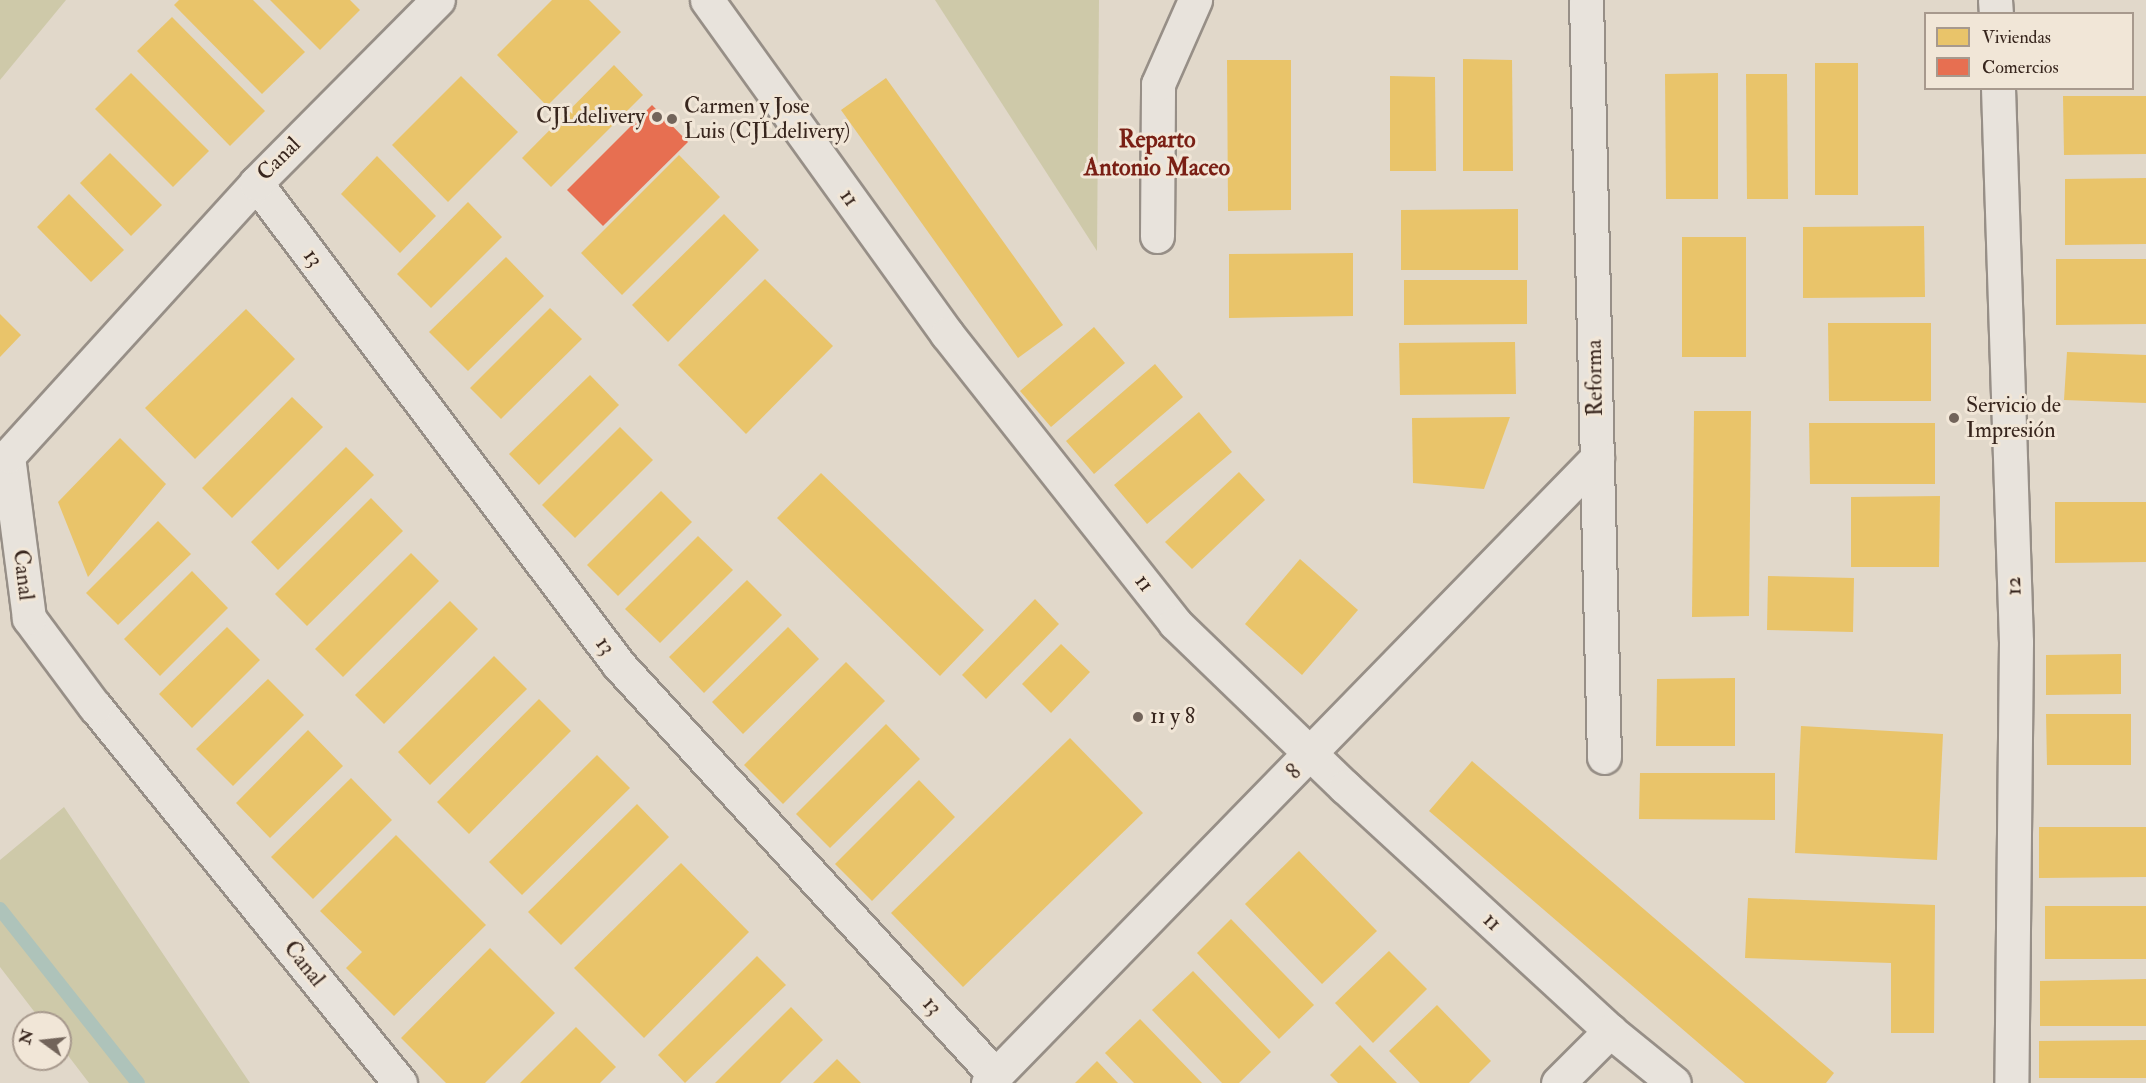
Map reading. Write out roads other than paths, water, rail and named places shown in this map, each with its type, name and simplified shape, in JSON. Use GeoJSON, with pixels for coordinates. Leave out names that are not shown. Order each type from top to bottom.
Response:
{"type":"FeatureCollection","features":[{"type":"Feature","properties":{"kind":"street","name":"Canal"},"geometry":{"type":"LineString","coordinates":[[400,1083],[95,707],[29,618],[8,456],[256,183],[438,0]]}},
{"type":"Feature","properties":{"kind":"street","name":"11"},"geometry":{"type":"LineString","coordinates":[[707,0],[947,334],[1175,623],[1311,756],[1610,1031],[1674,1083]]}},
{"type":"Feature","properties":{"kind":"street"},"geometry":{"type":"LineString","coordinates":[[1156,236],[1158,84],[1194,0]]}},
{"type":"Feature","properties":{"kind":"street","name":"Reforma"},"geometry":{"type":"LineString","coordinates":[[1586,0],[1604,757]]}},
{"type":"Feature","properties":{"kind":"street","name":"12"},"geometry":{"type":"LineString","coordinates":[[1998,90],[2016,642],[2011,1083]]}},
{"type":"Feature","properties":{"kind":"street","name":"13"},"geometry":{"type":"LineString","coordinates":[[256,183],[619,665],[991,1079]]}},
{"type":"Feature","properties":{"kind":"street","name":"8"},"geometry":{"type":"LineString","coordinates":[[991,1079],[1311,756],[1597,458]]}},
{"type":"Feature","properties":{"kind":"street"},"geometry":{"type":"LineString","coordinates":[[1558,1083],[1610,1031]]}},
{"type":"Feature","properties":{"kind":"waterway"},"geometry":{"type":"LineString","coordinates":[[0,909],[138,1083]]}},
{"type":"Feature","properties":{"kind":"place","name":"CJLdelivery"},"geometry":{"type":"Point","coordinates":[657,117]}},
{"type":"Feature","properties":{"kind":"place","name":"Carmen y Jose Luis (CJLdelivery)"},"geometry":{"type":"Point","coordinates":[672,119]}},
{"type":"Feature","properties":{"kind":"place","name":"Servicio de Impresión"},"geometry":{"type":"Point","coordinates":[1954,418]}},
{"type":"Feature","properties":{"kind":"place","name":"11 y 8"},"geometry":{"type":"Point","coordinates":[1138,717]}},
{"type":"Feature","properties":{"kind":"district","name":"Reparto Antonio Maceo"},"geometry":{"type":"Point","coordinates":[1157,154]}}]}
